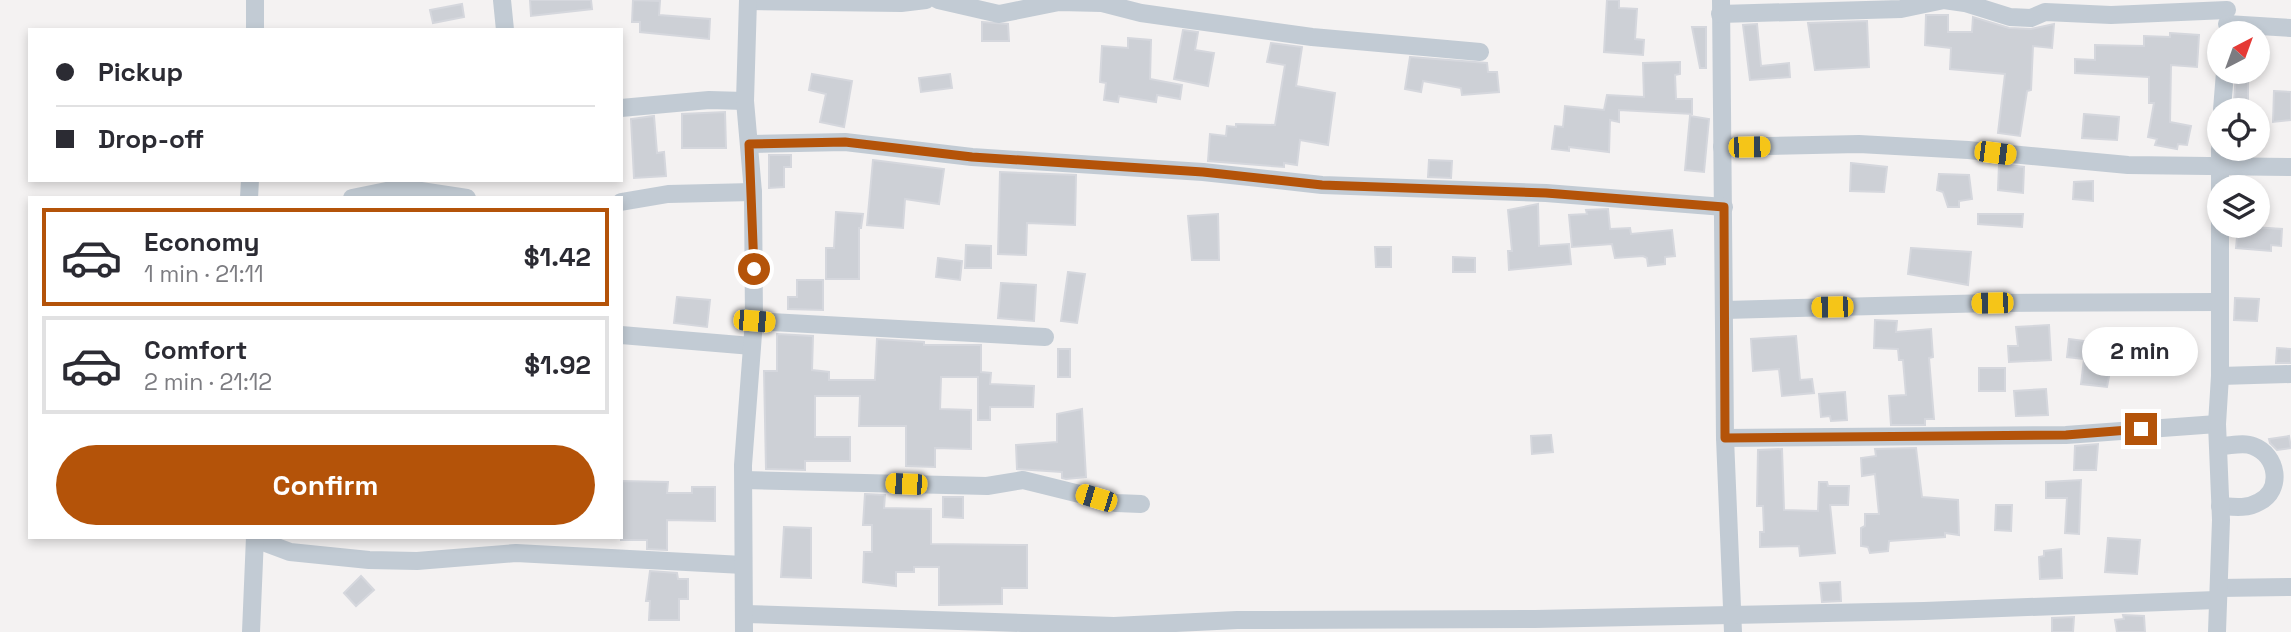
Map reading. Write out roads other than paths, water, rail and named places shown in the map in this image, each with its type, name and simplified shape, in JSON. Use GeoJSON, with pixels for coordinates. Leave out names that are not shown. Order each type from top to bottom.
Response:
{"type":"FeatureCollection","features":[{"type":"Feature","properties":{"kind":"street"},"geometry":{"type":"LineString","coordinates":[[254,0],[255,28]]}},
{"type":"Feature","properties":{"kind":"street"},"geometry":{"type":"LineString","coordinates":[[502,0],[505,28]]}},
{"type":"Feature","properties":{"kind":"street"},"geometry":{"type":"LineString","coordinates":[[744,632],[744,480],[754,321],[753,191],[745,101],[748,1],[901,3],[926,0]]}},
{"type":"Feature","properties":{"kind":"street"},"geometry":{"type":"LineString","coordinates":[[938,0],[999,14],[1059,2],[1101,3],[1141,13],[1312,37],[1480,52]]}},
{"type":"Feature","properties":{"kind":"street"},"geometry":{"type":"LineString","coordinates":[[1733,632],[1725,438],[1721,7],[1901,9],[1944,0],[1965,2],[2010,17],[2031,18],[2045,12],[2227,17],[2291,27]]}},
{"type":"Feature","properties":{"kind":"street"},"geometry":{"type":"LineString","coordinates":[[623,108],[709,100],[745,101]]}},
{"type":"Feature","properties":{"kind":"street"},"geometry":{"type":"LineString","coordinates":[[749,144],[845,142],[972,157],[1203,172],[1322,185],[1546,193],[1724,207]]}},
{"type":"Feature","properties":{"kind":"street"},"geometry":{"type":"LineString","coordinates":[[1722,147],[1872,145],[1968,150],[2128,164],[2207,159]]}},
{"type":"Feature","properties":{"kind":"street"},"geometry":{"type":"LineString","coordinates":[[2217,632],[2220,506],[2220,446],[2217,424],[2220,376],[2219,161]]}},
{"type":"Feature","properties":{"kind":"street"},"geometry":{"type":"LineString","coordinates":[[2243,161],[2291,167]]}},
{"type":"Feature","properties":{"kind":"street"},"geometry":{"type":"LineString","coordinates":[[362,196],[401,188],[454,196]]}},
{"type":"Feature","properties":{"kind":"street"},"geometry":{"type":"LineString","coordinates":[[623,202],[668,194],[753,191]]}},
{"type":"Feature","properties":{"kind":"street"},"geometry":{"type":"LineString","coordinates":[[1725,310],[2218,302]]}},
{"type":"Feature","properties":{"kind":"street"},"geometry":{"type":"LineString","coordinates":[[754,321],[1045,337]]}},
{"type":"Feature","properties":{"kind":"street"},"geometry":{"type":"LineString","coordinates":[[623,335],[752,346]]}},
{"type":"Feature","properties":{"kind":"street"},"geometry":{"type":"LineString","coordinates":[[2220,376],[2291,374]]}},
{"type":"Feature","properties":{"kind":"street"},"geometry":{"type":"LineString","coordinates":[[1725,438],[2066,435],[2217,424]]}},
{"type":"Feature","properties":{"kind":"street"},"geometry":{"type":"LineString","coordinates":[[2220,446],[2250,444],[2262,450],[2273,465],[2276,478],[2270,495],[2261,502],[2246,507],[2220,506]]}},
{"type":"Feature","properties":{"kind":"street"},"geometry":{"type":"LineString","coordinates":[[744,480],[987,486],[1023,480],[1116,503],[1141,504]]}},
{"type":"Feature","properties":{"kind":"street"},"geometry":{"type":"LineString","coordinates":[[251,632],[255,539]]}},
{"type":"Feature","properties":{"kind":"street"},"geometry":{"type":"LineString","coordinates":[[258,539],[290,552],[369,560],[417,561],[516,553],[743,565]]}},
{"type":"Feature","properties":{"kind":"street"},"geometry":{"type":"LineString","coordinates":[[745,614],[1114,626],[1237,626],[1733,613],[1924,611],[2218,594],[2291,587]]}}]}
